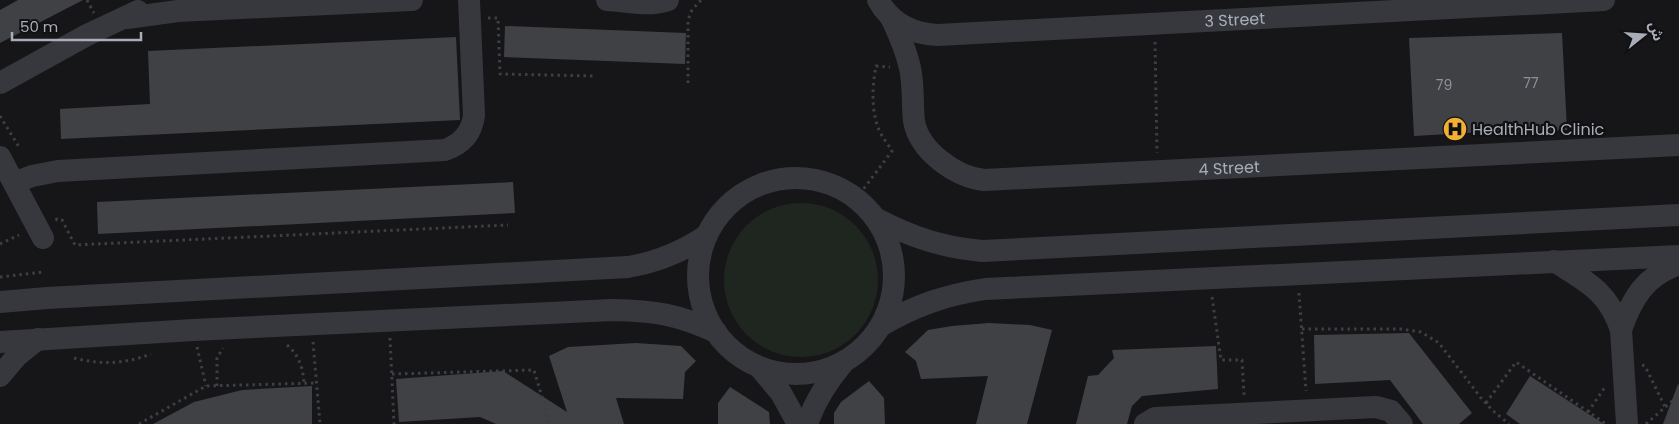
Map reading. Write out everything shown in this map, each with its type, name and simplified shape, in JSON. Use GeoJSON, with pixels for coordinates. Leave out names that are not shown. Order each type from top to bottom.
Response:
{"type":"FeatureCollection","features":[{"type":"Feature","properties":{"kind":"street"},"geometry":{"type":"LineString","coordinates":[[0,83],[86,35],[164,0]]}},
{"type":"Feature","properties":{"kind":"street"},"geometry":{"type":"LineString","coordinates":[[127,18],[178,12],[412,0]]}},
{"type":"Feature","properties":{"kind":"street"},"geometry":{"type":"LineString","coordinates":[[607,0],[632,1],[638,4],[653,4],[668,0]]}},
{"type":"Feature","properties":{"kind":"street","name":"3 Street"},"geometry":{"type":"LineString","coordinates":[[884,9],[912,31],[938,35],[1155,24],[1274,9],[1604,0]]}},
{"type":"Feature","properties":{"kind":"street"},"geometry":{"type":"LineString","coordinates":[[23,179],[65,170],[445,150],[453,147],[460,143],[470,131],[474,115],[470,9]]}},
{"type":"Feature","properties":{"kind":"street","name":"4 Street"},"geometry":{"type":"LineString","coordinates":[[884,9],[902,42],[910,67],[913,85],[914,122],[917,132],[929,150],[956,172],[963,176],[984,180],[1679,145]]}},
{"type":"Feature","properties":{"kind":"street"},"geometry":{"type":"LineString","coordinates":[[0,157],[23,179],[43,238]]}},
{"type":"Feature","properties":{"kind":"street"},"geometry":{"type":"LineString","coordinates":[[807,424],[818,397],[830,379],[843,363],[865,346],[882,324],[892,296],[894,282],[893,259],[886,237],[875,218],[845,191],[820,181],[793,178],[767,182],[742,194],[722,212],[707,235],[700,259],[699,285],[704,310],[716,332],[728,347],[743,359],[760,368],[780,373],[802,374],[823,371],[843,363]]}},
{"type":"Feature","properties":{"kind":"street"},"geometry":{"type":"LineString","coordinates":[[875,218],[915,238],[959,249],[982,251],[1679,215]]}},
{"type":"Feature","properties":{"kind":"street"},"geometry":{"type":"LineString","coordinates":[[0,302],[628,267],[650,263],[670,256],[690,247],[707,235]]}},
{"type":"Feature","properties":{"kind":"street"},"geometry":{"type":"LineString","coordinates":[[882,324],[905,311],[931,301],[958,293],[985,289],[1679,256]]}},
{"type":"Feature","properties":{"kind":"street"},"geometry":{"type":"LineString","coordinates":[[1554,261],[1591,285],[1601,294],[1613,311],[1620,330],[1626,424]]}},
{"type":"Feature","properties":{"kind":"street"},"geometry":{"type":"LineString","coordinates":[[1620,330],[1632,302],[1641,289],[1651,278],[1679,264]]}},
{"type":"Feature","properties":{"kind":"street"},"geometry":{"type":"LineString","coordinates":[[0,342],[38,338],[612,310],[634,310],[668,314],[716,332]]}},
{"type":"Feature","properties":{"kind":"street"},"geometry":{"type":"LineString","coordinates":[[0,376],[16,356],[38,338]]}},
{"type":"Feature","properties":{"kind":"street"},"geometry":{"type":"LineString","coordinates":[[760,368],[781,392],[798,424]]}},
{"type":"Feature","properties":{"kind":"street"},"geometry":{"type":"LineString","coordinates":[[1145,424],[1155,418],[1257,417],[1308,410],[1376,407],[1391,412],[1402,424]]}},
{"type":"Feature","properties":{"kind":"path"},"geometry":{"type":"LineString","coordinates":[[688,83],[688,20],[692,10],[700,0]]}},
{"type":"Feature","properties":{"kind":"path"},"geometry":{"type":"LineString","coordinates":[[470,9],[498,18],[500,74],[594,76]]}},
{"type":"Feature","properties":{"kind":"path"},"geometry":{"type":"LineString","coordinates":[[1155,24],[1158,171]]}},
{"type":"Feature","properties":{"kind":"path"},"geometry":{"type":"LineString","coordinates":[[856,199],[892,151],[879,131],[874,110],[873,83],[876,66],[910,67]]}},
{"type":"Feature","properties":{"kind":"path"},"geometry":{"type":"LineString","coordinates":[[0,116],[26,159],[23,179]]}},
{"type":"Feature","properties":{"kind":"path"},"geometry":{"type":"LineString","coordinates":[[53,213],[57,220],[62,220],[75,245],[508,225]]}},
{"type":"Feature","properties":{"kind":"path"},"geometry":{"type":"LineString","coordinates":[[0,277],[44,272]]}},
{"type":"Feature","properties":{"kind":"path"},"geometry":{"type":"LineString","coordinates":[[1290,293],[1299,292],[1308,410]]}},
{"type":"Feature","properties":{"kind":"path"},"geometry":{"type":"LineString","coordinates":[[1212,296],[1221,360],[1242,360],[1257,417]]}},
{"type":"Feature","properties":{"kind":"path"},"geometry":{"type":"LineString","coordinates":[[1203,297],[1222,296]]}},
{"type":"Feature","properties":{"kind":"path"},"geometry":{"type":"LineString","coordinates":[[389,320],[394,424]]}},
{"type":"Feature","properties":{"kind":"path"},"geometry":{"type":"LineString","coordinates":[[312,324],[320,424]]}},
{"type":"Feature","properties":{"kind":"path"},"geometry":{"type":"LineString","coordinates":[[1302,329],[1401,329],[1421,332],[1431,336],[1442,346],[1486,404],[1509,424]]}},
{"type":"Feature","properties":{"kind":"path"},"geometry":{"type":"LineString","coordinates":[[193,330],[206,386]]}},
{"type":"Feature","properties":{"kind":"path"},"geometry":{"type":"LineString","coordinates":[[283,342],[290,348],[301,364],[304,383]]}},
{"type":"Feature","properties":{"kind":"path"},"geometry":{"type":"LineString","coordinates":[[217,386],[217,358],[226,344]]}},
{"type":"Feature","properties":{"kind":"path"},"geometry":{"type":"LineString","coordinates":[[1486,404],[1516,362],[1606,424]]}},
{"type":"Feature","properties":{"kind":"path"},"geometry":{"type":"LineString","coordinates":[[1640,364],[1645,366],[1665,407]]}},
{"type":"Feature","properties":{"kind":"path"},"geometry":{"type":"LineString","coordinates":[[392,374],[534,370],[550,424]]}},
{"type":"Feature","properties":{"kind":"path"},"geometry":{"type":"LineString","coordinates":[[139,424],[206,386],[317,383]]}},
{"type":"Feature","properties":{"kind":"path"},"geometry":{"type":"LineString","coordinates":[[1588,412],[1608,384]]}},
{"type":"Feature","properties":{"kind":"path"},"geometry":{"type":"LineString","coordinates":[[1645,424],[1679,396]]}},
{"type":"Feature","properties":{"kind":"shaded area"},"geometry":{"type":"Polygon","coordinates":[[[801,203],[830,209],[844,216],[855,226],[865,237],[872,251],[878,280],[872,309],[865,323],[855,334],[844,344],[830,351],[801,357],[772,351],[758,344],[747,334],[737,323],[730,309],[724,280],[730,251],[737,237],[747,226],[758,216],[772,209],[801,203]]]}},
{"type":"Feature","properties":{"kind":"building"},"geometry":{"type":"Polygon","coordinates":[[[18,0],[83,0],[0,43],[0,10],[18,0]]]}},
{"type":"Feature","properties":{"kind":"building"},"geometry":{"type":"Polygon","coordinates":[[[505,26],[686,33],[685,64],[504,57],[505,26]]]}},
{"type":"Feature","properties":{"kind":"building"},"geometry":{"type":"Polygon","coordinates":[[[1562,33],[1567,130],[1501,133],[1501,131],[1414,136],[1409,38],[1562,33]]]}},
{"type":"Feature","properties":{"kind":"building"},"geometry":{"type":"Polygon","coordinates":[[[456,37],[460,120],[61,139],[60,109],[150,104],[148,51],[456,37]]]}},
{"type":"Feature","properties":{"kind":"building"},"geometry":{"type":"Polygon","coordinates":[[[513,182],[515,213],[98,234],[97,202],[513,182]]]}},
{"type":"Feature","properties":{"kind":"building"},"geometry":{"type":"Polygon","coordinates":[[[989,323],[1030,325],[1052,330],[1027,424],[976,424],[988,376],[921,379],[916,361],[905,352],[928,330],[989,323]]]}},
{"type":"Feature","properties":{"kind":"building"},"geometry":{"type":"Polygon","coordinates":[[[1409,333],[1472,413],[1459,424],[1423,424],[1390,380],[1315,384],[1314,335],[1409,333]]]}},
{"type":"Feature","properties":{"kind":"building"},"geometry":{"type":"Polygon","coordinates":[[[636,343],[681,346],[696,361],[685,372],[683,399],[616,398],[624,424],[496,424],[480,417],[399,422],[396,379],[503,371],[567,412],[549,356],[568,347],[636,343]]]}},
{"type":"Feature","properties":{"kind":"building"},"geometry":{"type":"Polygon","coordinates":[[[1216,346],[1218,389],[1142,396],[1132,406],[1127,424],[1076,424],[1088,376],[1098,375],[1114,358],[1112,350],[1216,346]]]}},
{"type":"Feature","properties":{"kind":"building"},"geometry":{"type":"Polygon","coordinates":[[[1530,376],[1604,424],[1520,424],[1506,414],[1530,376]]]}},
{"type":"Feature","properties":{"kind":"building"},"geometry":{"type":"Polygon","coordinates":[[[869,381],[884,398],[885,424],[834,424],[834,413],[841,402],[869,381]]]}},
{"type":"Feature","properties":{"kind":"building"},"geometry":{"type":"Polygon","coordinates":[[[1678,384],[1679,424],[1663,424],[1678,384]]]}},
{"type":"Feature","properties":{"kind":"building"},"geometry":{"type":"Polygon","coordinates":[[[312,386],[312,424],[153,424],[194,402],[242,390],[312,386]]]}},
{"type":"Feature","properties":{"kind":"building"},"geometry":{"type":"Polygon","coordinates":[[[730,387],[769,412],[770,424],[718,424],[718,403],[730,387]]]}},
{"type":"Feature","properties":{"kind":"place","name":"HealthHub Clinic"},"geometry":{"type":"Point","coordinates":[1455,129]}}]}
